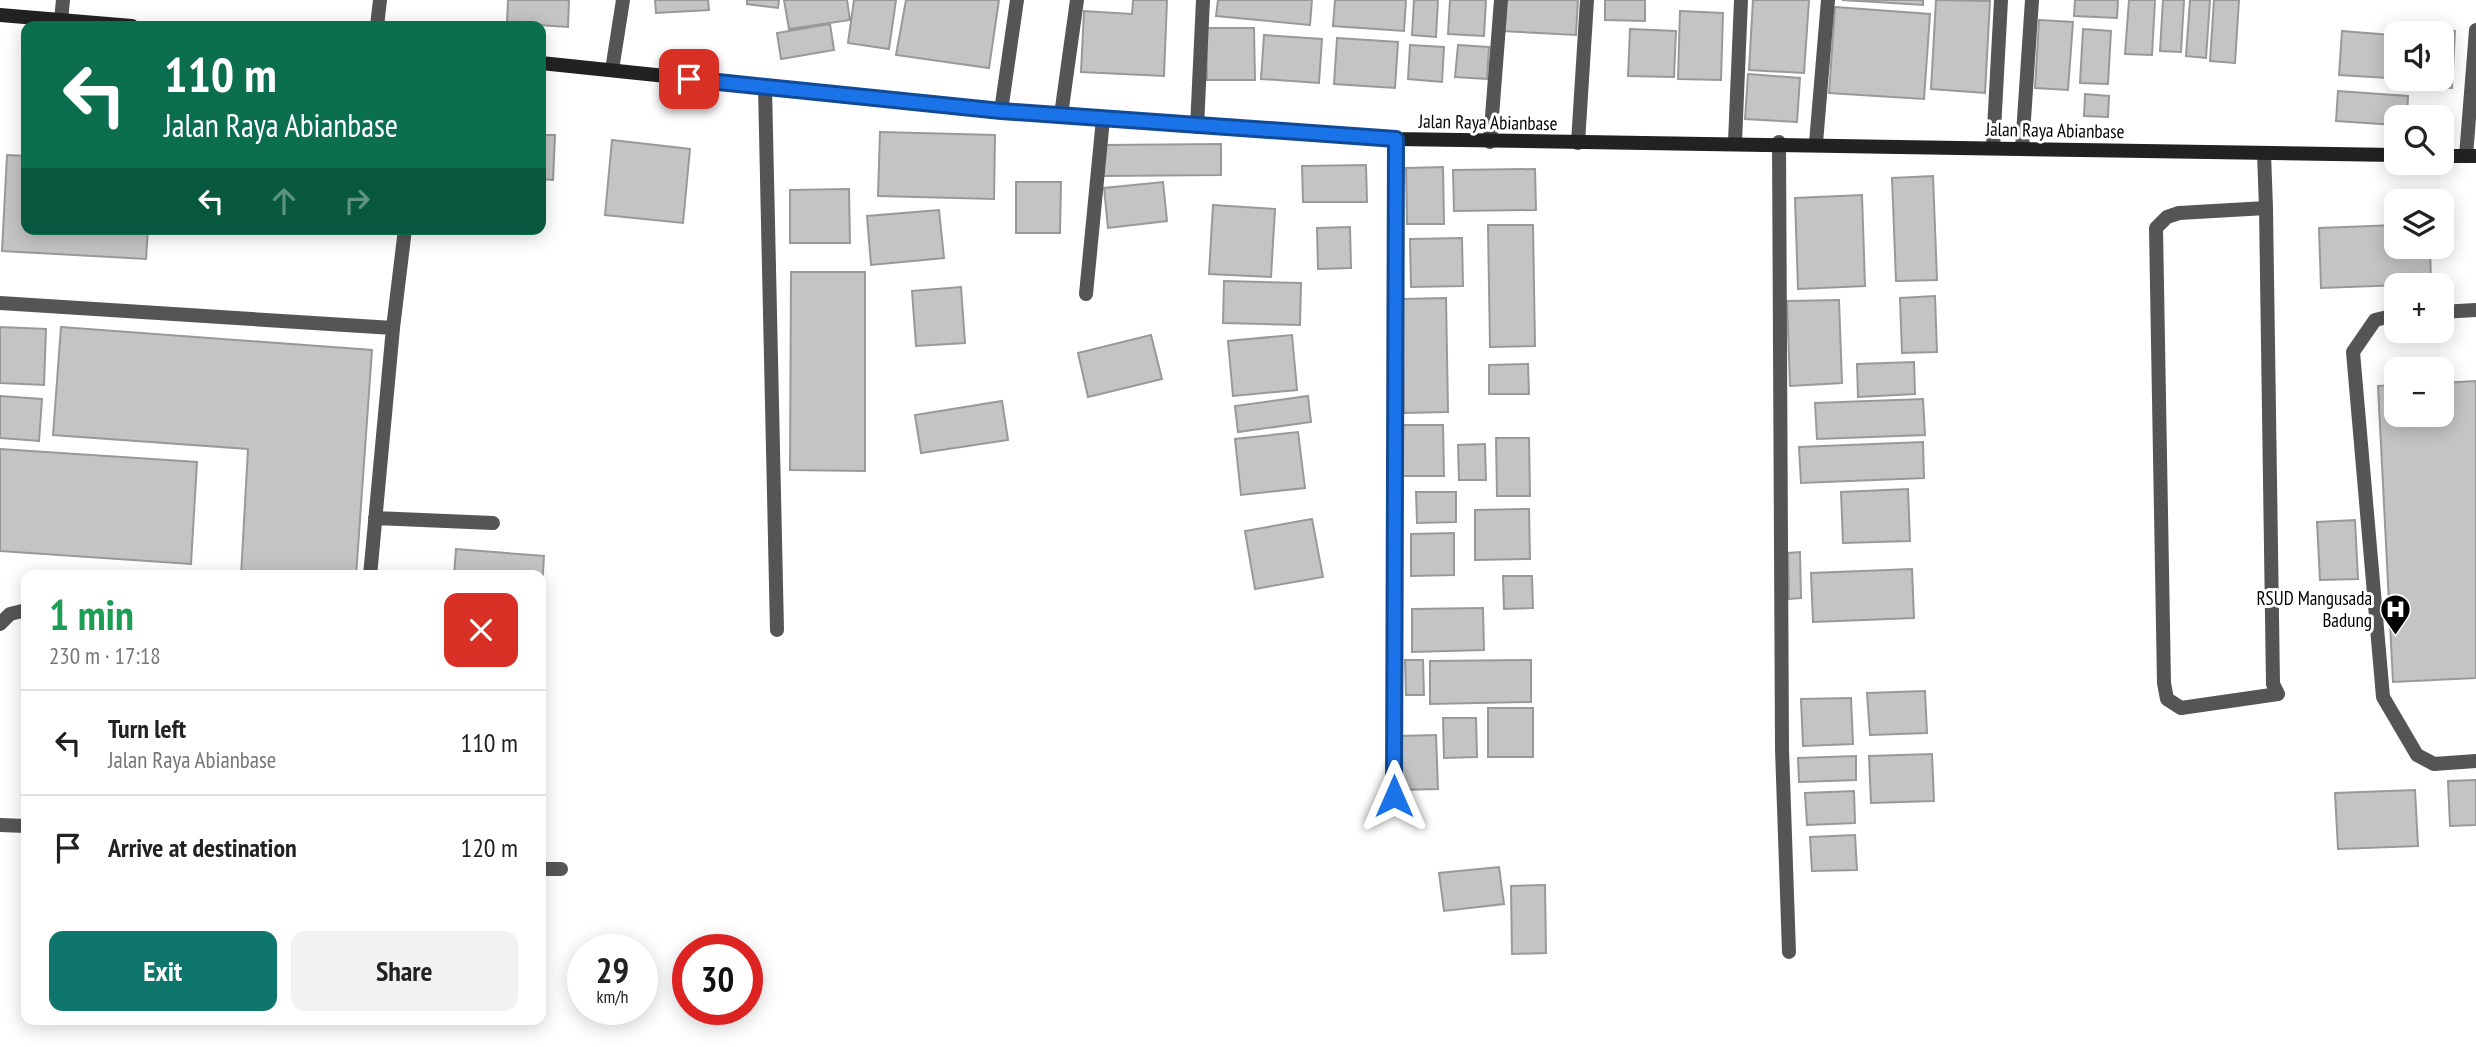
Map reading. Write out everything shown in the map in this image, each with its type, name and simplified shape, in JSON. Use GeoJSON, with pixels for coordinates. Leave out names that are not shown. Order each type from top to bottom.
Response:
{"type":"FeatureCollection","features":[{"type":"Feature","properties":{"kind":"main road"},"geometry":{"type":"LineString","coordinates":[[0,15],[73,21]]}},
{"type":"Feature","properties":{"kind":"main road","name":"Jalan Raya Abianbase"},"geometry":{"type":"LineString","coordinates":[[546,63],[1001,111],[1197,127],[1396,139],[1578,143],[1779,142],[2384,155]]}},
{"type":"Feature","properties":{"kind":"street"},"geometry":{"type":"LineString","coordinates":[[61,20],[63,0]]}},
{"type":"Feature","properties":{"kind":"street"},"geometry":{"type":"LineString","coordinates":[[378,21],[380,0]]}},
{"type":"Feature","properties":{"kind":"street"},"geometry":{"type":"LineString","coordinates":[[612,70],[623,0]]}},
{"type":"Feature","properties":{"kind":"street"},"geometry":{"type":"LineString","coordinates":[[1001,111],[1017,0]]}},
{"type":"Feature","properties":{"kind":"street"},"geometry":{"type":"LineString","coordinates":[[1061,116],[1077,0]]}},
{"type":"Feature","properties":{"kind":"street"},"geometry":{"type":"LineString","coordinates":[[1197,127],[1203,0]]}},
{"type":"Feature","properties":{"kind":"street"},"geometry":{"type":"LineString","coordinates":[[1490,142],[1501,0]]}},
{"type":"Feature","properties":{"kind":"street"},"geometry":{"type":"LineString","coordinates":[[1578,143],[1587,0]]}},
{"type":"Feature","properties":{"kind":"street"},"geometry":{"type":"LineString","coordinates":[[1735,142],[1741,0]]}},
{"type":"Feature","properties":{"kind":"street"},"geometry":{"type":"LineString","coordinates":[[1816,143],[1828,0]]}},
{"type":"Feature","properties":{"kind":"street"},"geometry":{"type":"LineString","coordinates":[[1993,148],[2001,0]]}},
{"type":"Feature","properties":{"kind":"street"},"geometry":{"type":"LineString","coordinates":[[2022,149],[2032,0]]}},
{"type":"Feature","properties":{"kind":"street"},"geometry":{"type":"LineString","coordinates":[[2471,156],[2476,30]]}},
{"type":"Feature","properties":{"kind":"street"},"geometry":{"type":"LineString","coordinates":[[765,88],[777,630]]}},
{"type":"Feature","properties":{"kind":"street"},"geometry":{"type":"LineString","coordinates":[[1086,294],[1102,119]]}},
{"type":"Feature","properties":{"kind":"street"},"geometry":{"type":"LineString","coordinates":[[1394,796],[1396,139]]}},
{"type":"Feature","properties":{"kind":"street"},"geometry":{"type":"LineString","coordinates":[[1779,142],[1782,749],[1789,952]]}},
{"type":"Feature","properties":{"kind":"street"},"geometry":{"type":"LineString","coordinates":[[2264,153],[2266,208],[2273,684],[2278,694],[2181,708],[2167,699],[2164,683],[2156,228],[2167,218],[2179,213],[2266,208]]}},
{"type":"Feature","properties":{"kind":"street"},"geometry":{"type":"LineString","coordinates":[[371,570],[404,235]]}},
{"type":"Feature","properties":{"kind":"street"},"geometry":{"type":"LineString","coordinates":[[0,303],[393,328]]}},
{"type":"Feature","properties":{"kind":"street"},"geometry":{"type":"LineString","coordinates":[[2454,311],[2476,310]]}},
{"type":"Feature","properties":{"kind":"street"},"geometry":{"type":"LineString","coordinates":[[2384,318],[2375,320],[2353,352],[2383,697],[2417,755],[2434,764],[2476,761]]}},
{"type":"Feature","properties":{"kind":"street"},"geometry":{"type":"LineString","coordinates":[[375,518],[493,523]]}},
{"type":"Feature","properties":{"kind":"street"},"geometry":{"type":"LineString","coordinates":[[0,624],[10,614],[21,611]]}},
{"type":"Feature","properties":{"kind":"street"},"geometry":{"type":"LineString","coordinates":[[0,825],[21,826]]}},
{"type":"Feature","properties":{"kind":"street"},"geometry":{"type":"LineString","coordinates":[[546,869],[561,869]]}},
{"type":"Feature","properties":{"kind":"building"},"geometry":{"type":"Polygon","coordinates":[[[508,0],[569,0],[568,27],[546,26],[546,21],[507,21],[508,0]]]}},
{"type":"Feature","properties":{"kind":"building"},"geometry":{"type":"Polygon","coordinates":[[[655,0],[708,0],[709,10],[656,13],[655,0]]]}},
{"type":"Feature","properties":{"kind":"building"},"geometry":{"type":"Polygon","coordinates":[[[747,0],[779,0],[778,8],[747,4],[747,0]]]}},
{"type":"Feature","properties":{"kind":"building"},"geometry":{"type":"Polygon","coordinates":[[[784,0],[847,0],[850,20],[789,29],[784,0]]]}},
{"type":"Feature","properties":{"kind":"building"},"geometry":{"type":"Polygon","coordinates":[[[854,0],[896,0],[889,49],[848,43],[854,0]]]}},
{"type":"Feature","properties":{"kind":"building"},"geometry":{"type":"Polygon","coordinates":[[[906,0],[999,0],[989,68],[896,55],[906,0]]]}},
{"type":"Feature","properties":{"kind":"building"},"geometry":{"type":"Polygon","coordinates":[[[1133,0],[1167,0],[1164,76],[1081,72],[1084,11],[1132,14],[1133,0]]]}},
{"type":"Feature","properties":{"kind":"building"},"geometry":{"type":"Polygon","coordinates":[[[1218,0],[1312,0],[1310,25],[1216,16],[1218,0]]]}},
{"type":"Feature","properties":{"kind":"building"},"geometry":{"type":"Polygon","coordinates":[[[1335,0],[1406,0],[1404,31],[1333,26],[1335,0]]]}},
{"type":"Feature","properties":{"kind":"building"},"geometry":{"type":"Polygon","coordinates":[[[1414,0],[1438,0],[1436,37],[1412,35],[1414,0]]]}},
{"type":"Feature","properties":{"kind":"building"},"geometry":{"type":"Polygon","coordinates":[[[1450,0],[1486,0],[1484,36],[1448,34],[1450,0]]]}},
{"type":"Feature","properties":{"kind":"building"},"geometry":{"type":"Polygon","coordinates":[[[1505,0],[1578,0],[1576,35],[1502,31],[1505,0]]]}},
{"type":"Feature","properties":{"kind":"building"},"geometry":{"type":"Polygon","coordinates":[[[1605,0],[1645,0],[1645,21],[1605,20],[1605,0]]]}},
{"type":"Feature","properties":{"kind":"building"},"geometry":{"type":"Polygon","coordinates":[[[1753,0],[1809,0],[1804,73],[1749,70],[1753,0]]]}},
{"type":"Feature","properties":{"kind":"building"},"geometry":{"type":"Polygon","coordinates":[[[1842,0],[1923,0],[1923,5],[1842,0]]]}},
{"type":"Feature","properties":{"kind":"building"},"geometry":{"type":"Polygon","coordinates":[[[1936,0],[1990,1],[1985,93],[1931,89],[1936,0]]]}},
{"type":"Feature","properties":{"kind":"building"},"geometry":{"type":"Polygon","coordinates":[[[2075,0],[2118,0],[2117,18],[2074,16],[2075,0]]]}},
{"type":"Feature","properties":{"kind":"building"},"geometry":{"type":"Polygon","coordinates":[[[2129,0],[2155,0],[2152,55],[2125,54],[2129,0]]]}},
{"type":"Feature","properties":{"kind":"building"},"geometry":{"type":"Polygon","coordinates":[[[2163,0],[2184,0],[2181,52],[2160,51],[2163,0]]]}},
{"type":"Feature","properties":{"kind":"building"},"geometry":{"type":"Polygon","coordinates":[[[2190,0],[2210,0],[2206,58],[2186,56],[2190,0]]]}},
{"type":"Feature","properties":{"kind":"building"},"geometry":{"type":"Polygon","coordinates":[[[2214,0],[2239,0],[2235,63],[2210,61],[2214,0]]]}},
{"type":"Feature","properties":{"kind":"building"},"geometry":{"type":"Polygon","coordinates":[[[1835,7],[1930,14],[1924,99],[1829,93],[1835,7]]]}},
{"type":"Feature","properties":{"kind":"building"},"geometry":{"type":"Polygon","coordinates":[[[1680,11],[1723,13],[1721,80],[1678,79],[1680,11]]]}},
{"type":"Feature","properties":{"kind":"building"},"geometry":{"type":"Polygon","coordinates":[[[2039,20],[2073,22],[2068,90],[2035,88],[2039,20]]]}},
{"type":"Feature","properties":{"kind":"building"},"geometry":{"type":"Polygon","coordinates":[[[830,24],[834,50],[781,59],[777,33],[830,24]]]}},
{"type":"Feature","properties":{"kind":"building"},"geometry":{"type":"Polygon","coordinates":[[[1206,28],[1254,28],[1255,80],[1207,80],[1206,28]]]}},
{"type":"Feature","properties":{"kind":"building"},"geometry":{"type":"Polygon","coordinates":[[[1630,29],[1676,31],[1674,77],[1628,76],[1630,29]]]}},
{"type":"Feature","properties":{"kind":"building"},"geometry":{"type":"Polygon","coordinates":[[[2083,29],[2111,31],[2108,84],[2080,83],[2083,29]]]}},
{"type":"Feature","properties":{"kind":"building"},"geometry":{"type":"Polygon","coordinates":[[[2342,31],[2384,34],[2384,78],[2339,75],[2342,31]]]}},
{"type":"Feature","properties":{"kind":"building"},"geometry":{"type":"Polygon","coordinates":[[[1264,35],[1322,39],[1319,83],[1261,79],[1264,35]]]}},
{"type":"Feature","properties":{"kind":"building"},"geometry":{"type":"Polygon","coordinates":[[[1337,38],[1398,42],[1395,88],[1334,84],[1337,38]]]}},
{"type":"Feature","properties":{"kind":"building"},"geometry":{"type":"Polygon","coordinates":[[[1410,45],[1444,47],[1442,82],[1408,79],[1410,45]]]}},
{"type":"Feature","properties":{"kind":"building"},"geometry":{"type":"Polygon","coordinates":[[[1458,45],[1489,47],[1487,79],[1455,77],[1458,45]]]}},
{"type":"Feature","properties":{"kind":"building"},"geometry":{"type":"Polygon","coordinates":[[[1748,74],[1800,78],[1797,122],[1745,119],[1748,74]]]}},
{"type":"Feature","properties":{"kind":"building"},"geometry":{"type":"Polygon","coordinates":[[[2338,91],[2408,96],[2408,105],[2384,105],[2384,124],[2336,121],[2338,91]]]}},
{"type":"Feature","properties":{"kind":"building"},"geometry":{"type":"Polygon","coordinates":[[[2085,94],[2109,96],[2108,117],[2084,116],[2085,94]]]}},
{"type":"Feature","properties":{"kind":"building"},"geometry":{"type":"Polygon","coordinates":[[[880,132],[995,135],[994,199],[878,196],[880,132]]]}},
{"type":"Feature","properties":{"kind":"building"},"geometry":{"type":"Polygon","coordinates":[[[546,135],[555,135],[553,180],[546,179],[546,135]]]}},
{"type":"Feature","properties":{"kind":"building"},"geometry":{"type":"Polygon","coordinates":[[[612,140],[690,149],[683,223],[605,215],[612,140]]]}},
{"type":"Feature","properties":{"kind":"building"},"geometry":{"type":"Polygon","coordinates":[[[1221,144],[1221,175],[1104,176],[1104,145],[1221,144]]]}},
{"type":"Feature","properties":{"kind":"building"},"geometry":{"type":"Polygon","coordinates":[[[7,155],[21,156],[21,235],[148,235],[146,259],[2,251],[7,155]]]}},
{"type":"Feature","properties":{"kind":"building"},"geometry":{"type":"Polygon","coordinates":[[[1366,165],[1367,202],[1303,202],[1302,166],[1366,165]]]}},
{"type":"Feature","properties":{"kind":"building"},"geometry":{"type":"Polygon","coordinates":[[[1443,167],[1444,224],[1407,224],[1406,168],[1443,167]]]}},
{"type":"Feature","properties":{"kind":"building"},"geometry":{"type":"Polygon","coordinates":[[[1535,169],[1536,210],[1454,211],[1453,170],[1535,169]]]}},
{"type":"Feature","properties":{"kind":"building"},"geometry":{"type":"Polygon","coordinates":[[[1933,176],[1937,280],[1896,281],[1892,178],[1933,176]]]}},
{"type":"Feature","properties":{"kind":"building"},"geometry":{"type":"Polygon","coordinates":[[[1016,182],[1061,182],[1060,233],[1016,233],[1016,182]]]}},
{"type":"Feature","properties":{"kind":"building"},"geometry":{"type":"Polygon","coordinates":[[[1163,182],[1167,221],[1108,228],[1104,188],[1163,182]]]}},
{"type":"Feature","properties":{"kind":"building"},"geometry":{"type":"Polygon","coordinates":[[[849,189],[850,243],[790,243],[790,190],[849,189]]]}},
{"type":"Feature","properties":{"kind":"building"},"geometry":{"type":"Polygon","coordinates":[[[1862,195],[1865,286],[1798,289],[1795,198],[1862,195]]]}},
{"type":"Feature","properties":{"kind":"building"},"geometry":{"type":"Polygon","coordinates":[[[1213,205],[1275,209],[1271,277],[1209,274],[1213,205]]]}},
{"type":"Feature","properties":{"kind":"building"},"geometry":{"type":"Polygon","coordinates":[[[939,210],[944,258],[871,265],[867,216],[939,210]]]}},
{"type":"Feature","properties":{"kind":"building"},"geometry":{"type":"Polygon","coordinates":[[[1488,225],[1533,225],[1535,346],[1490,347],[1488,225]]]}},
{"type":"Feature","properties":{"kind":"building"},"geometry":{"type":"Polygon","coordinates":[[[2384,225],[2384,259],[2430,259],[2431,273],[2384,273],[2384,286],[2321,288],[2319,228],[2384,225]]]}},
{"type":"Feature","properties":{"kind":"building"},"geometry":{"type":"Polygon","coordinates":[[[1350,227],[1351,268],[1318,269],[1317,228],[1350,227]]]}},
{"type":"Feature","properties":{"kind":"building"},"geometry":{"type":"Polygon","coordinates":[[[1462,238],[1463,286],[1411,287],[1410,239],[1462,238]]]}},
{"type":"Feature","properties":{"kind":"building"},"geometry":{"type":"Polygon","coordinates":[[[791,272],[865,272],[865,471],[790,470],[791,272]]]}},
{"type":"Feature","properties":{"kind":"building"},"geometry":{"type":"Polygon","coordinates":[[[1224,281],[1301,283],[1300,325],[1223,323],[1224,281]]]}},
{"type":"Feature","properties":{"kind":"building"},"geometry":{"type":"Polygon","coordinates":[[[961,287],[965,343],[916,346],[912,291],[961,287]]]}},
{"type":"Feature","properties":{"kind":"building"},"geometry":{"type":"Polygon","coordinates":[[[1935,296],[1937,352],[1902,353],[1900,298],[1935,296]]]}},
{"type":"Feature","properties":{"kind":"building"},"geometry":{"type":"Polygon","coordinates":[[[1446,298],[1448,412],[1404,413],[1402,299],[1446,298]]]}},
{"type":"Feature","properties":{"kind":"building"},"geometry":{"type":"Polygon","coordinates":[[[1839,300],[1842,383],[1790,386],[1787,301],[1839,300]]]}},
{"type":"Feature","properties":{"kind":"building"},"geometry":{"type":"Polygon","coordinates":[[[0,327],[46,329],[44,385],[0,383],[0,327]]]}},
{"type":"Feature","properties":{"kind":"building"},"geometry":{"type":"Polygon","coordinates":[[[61,327],[372,350],[356,570],[241,570],[248,449],[53,435],[61,327]]]}},
{"type":"Feature","properties":{"kind":"building"},"geometry":{"type":"Polygon","coordinates":[[[1151,335],[1162,379],[1088,397],[1078,353],[1151,335]]]}},
{"type":"Feature","properties":{"kind":"building"},"geometry":{"type":"Polygon","coordinates":[[[1292,335],[1297,390],[1233,396],[1228,341],[1292,335]]]}},
{"type":"Feature","properties":{"kind":"building"},"geometry":{"type":"Polygon","coordinates":[[[1914,362],[1915,394],[1858,397],[1857,364],[1914,362]]]}},
{"type":"Feature","properties":{"kind":"building"},"geometry":{"type":"Polygon","coordinates":[[[1528,364],[1529,394],[1489,394],[1489,365],[1528,364]]]}},
{"type":"Feature","properties":{"kind":"building"},"geometry":{"type":"Polygon","coordinates":[[[2476,381],[2476,678],[2393,682],[2378,386],[2384,386],[2384,427],[2454,427],[2454,382],[2476,381]]]}},
{"type":"Feature","properties":{"kind":"building"},"geometry":{"type":"Polygon","coordinates":[[[0,396],[42,399],[39,441],[0,438],[0,396]]]}},
{"type":"Feature","properties":{"kind":"building"},"geometry":{"type":"Polygon","coordinates":[[[1308,396],[1311,422],[1238,432],[1235,406],[1308,396]]]}},
{"type":"Feature","properties":{"kind":"building"},"geometry":{"type":"Polygon","coordinates":[[[1923,399],[1925,435],[1817,439],[1815,403],[1923,399]]]}},
{"type":"Feature","properties":{"kind":"building"},"geometry":{"type":"Polygon","coordinates":[[[1002,401],[1008,440],[921,453],[915,415],[1002,401]]]}},
{"type":"Feature","properties":{"kind":"building"},"geometry":{"type":"Polygon","coordinates":[[[1402,425],[1443,425],[1444,476],[1402,476],[1402,425]]]}},
{"type":"Feature","properties":{"kind":"building"},"geometry":{"type":"Polygon","coordinates":[[[1298,432],[1305,488],[1241,495],[1235,439],[1298,432]]]}},
{"type":"Feature","properties":{"kind":"building"},"geometry":{"type":"Polygon","coordinates":[[[1496,438],[1529,438],[1530,496],[1497,496],[1496,438]]]}},
{"type":"Feature","properties":{"kind":"building"},"geometry":{"type":"Polygon","coordinates":[[[1923,442],[1924,478],[1801,483],[1799,447],[1923,442]]]}},
{"type":"Feature","properties":{"kind":"building"},"geometry":{"type":"Polygon","coordinates":[[[1485,444],[1486,480],[1459,480],[1458,445],[1485,444]]]}},
{"type":"Feature","properties":{"kind":"building"},"geometry":{"type":"Polygon","coordinates":[[[0,449],[197,462],[191,564],[0,551],[0,449]]]}},
{"type":"Feature","properties":{"kind":"building"},"geometry":{"type":"Polygon","coordinates":[[[1908,489],[1910,541],[1843,543],[1841,492],[1908,489]]]}},
{"type":"Feature","properties":{"kind":"building"},"geometry":{"type":"Polygon","coordinates":[[[1416,492],[1456,492],[1456,522],[1417,523],[1416,492]]]}},
{"type":"Feature","properties":{"kind":"building"},"geometry":{"type":"Polygon","coordinates":[[[1529,509],[1530,559],[1475,560],[1475,510],[1529,509]]]}},
{"type":"Feature","properties":{"kind":"building"},"geometry":{"type":"Polygon","coordinates":[[[1312,519],[1323,577],[1255,589],[1245,531],[1312,519]]]}},
{"type":"Feature","properties":{"kind":"building"},"geometry":{"type":"Polygon","coordinates":[[[2355,520],[2358,579],[2320,580],[2317,522],[2355,520]]]}},
{"type":"Feature","properties":{"kind":"building"},"geometry":{"type":"Polygon","coordinates":[[[1454,533],[1454,575],[1411,576],[1411,534],[1454,533]]]}},
{"type":"Feature","properties":{"kind":"building"},"geometry":{"type":"Polygon","coordinates":[[[456,549],[544,556],[543,570],[454,570],[456,549]]]}},
{"type":"Feature","properties":{"kind":"building"},"geometry":{"type":"Polygon","coordinates":[[[1800,552],[1801,598],[1789,599],[1788,553],[1800,552]]]}},
{"type":"Feature","properties":{"kind":"building"},"geometry":{"type":"Polygon","coordinates":[[[1912,569],[1914,618],[1813,622],[1811,573],[1912,569]]]}},
{"type":"Feature","properties":{"kind":"building"},"geometry":{"type":"Polygon","coordinates":[[[1503,576],[1532,576],[1533,608],[1504,609],[1503,576]]]}},
{"type":"Feature","properties":{"kind":"building"},"geometry":{"type":"Polygon","coordinates":[[[1483,608],[1484,650],[1412,652],[1412,609],[1483,608]]]}},
{"type":"Feature","properties":{"kind":"building"},"geometry":{"type":"Polygon","coordinates":[[[1405,660],[1423,660],[1424,695],[1406,695],[1405,660]]]}},
{"type":"Feature","properties":{"kind":"building"},"geometry":{"type":"Polygon","coordinates":[[[1531,660],[1531,702],[1430,704],[1430,661],[1531,660]]]}},
{"type":"Feature","properties":{"kind":"building"},"geometry":{"type":"Polygon","coordinates":[[[1925,691],[1927,733],[1870,735],[1867,693],[1925,691]]]}},
{"type":"Feature","properties":{"kind":"building"},"geometry":{"type":"Polygon","coordinates":[[[1851,698],[1853,744],[1803,746],[1801,699],[1851,698]]]}},
{"type":"Feature","properties":{"kind":"building"},"geometry":{"type":"Polygon","coordinates":[[[1488,708],[1533,708],[1533,757],[1488,757],[1488,708]]]}},
{"type":"Feature","properties":{"kind":"building"},"geometry":{"type":"Polygon","coordinates":[[[1443,718],[1476,718],[1477,757],[1444,758],[1443,718]]]}},
{"type":"Feature","properties":{"kind":"building"},"geometry":{"type":"Polygon","coordinates":[[[1436,735],[1438,789],[1399,790],[1398,736],[1436,735]]]}},
{"type":"Feature","properties":{"kind":"building"},"geometry":{"type":"Polygon","coordinates":[[[1932,754],[1934,801],[1871,803],[1869,756],[1932,754]]]}},
{"type":"Feature","properties":{"kind":"building"},"geometry":{"type":"Polygon","coordinates":[[[1856,756],[1856,780],[1799,782],[1798,758],[1856,756]]]}},
{"type":"Feature","properties":{"kind":"building"},"geometry":{"type":"Polygon","coordinates":[[[2476,780],[2476,825],[2450,826],[2448,781],[2476,780]]]}},
{"type":"Feature","properties":{"kind":"building"},"geometry":{"type":"Polygon","coordinates":[[[2415,790],[2418,846],[2338,849],[2335,793],[2415,790]]]}},
{"type":"Feature","properties":{"kind":"building"},"geometry":{"type":"Polygon","coordinates":[[[1854,791],[1855,823],[1807,825],[1805,793],[1854,791]]]}},
{"type":"Feature","properties":{"kind":"building"},"geometry":{"type":"Polygon","coordinates":[[[1855,835],[1857,870],[1812,871],[1810,837],[1855,835]]]}},
{"type":"Feature","properties":{"kind":"building"},"geometry":{"type":"Polygon","coordinates":[[[1499,867],[1504,904],[1444,911],[1439,873],[1499,867]]]}},
{"type":"Feature","properties":{"kind":"building"},"geometry":{"type":"Polygon","coordinates":[[[1545,885],[1546,953],[1512,954],[1511,886],[1545,885]]]}},
{"type":"Feature","properties":{"kind":"place","name":"RSUD Mangusada Badung"},"geometry":{"type":"Point","coordinates":[2395,636]}},
{"type":"Feature","properties":{"kind":"route"},"geometry":{"type":"LineString","coordinates":[[689,79],[1001,111],[1197,127],[1396,139],[1394,796]]}}]}
